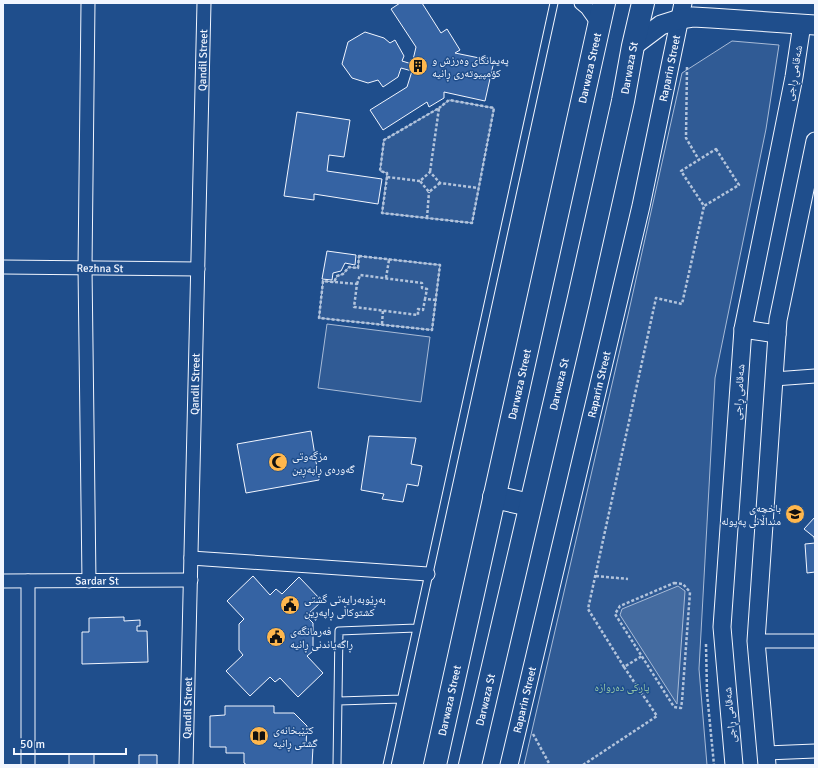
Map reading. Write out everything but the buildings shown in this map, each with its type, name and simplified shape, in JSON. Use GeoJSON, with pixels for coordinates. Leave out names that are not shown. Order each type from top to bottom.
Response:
{"type":"FeatureCollection","features":[{"type":"Feature","properties":{"kind":"highway","name":"Darwaza Street"},"geometry":{"type":"LineString","coordinates":[[435,765],[604,3]]}},
{"type":"Feature","properties":{"kind":"highway","name":"Darwaza St"},"geometry":{"type":"LineString","coordinates":[[470,765],[578,302],[623,101],[643,3]]}},
{"type":"Feature","properties":{"kind":"highway"},"geometry":{"type":"LineString","coordinates":[[494,497],[530,505]]}},
{"type":"Feature","properties":{"kind":"main road","name":"شەقامی ڕاجی"},"geometry":{"type":"LineString","coordinates":[[633,46],[681,11],[693,17],[710,10],[809,24]]}},
{"type":"Feature","properties":{"kind":"street"},"geometry":{"type":"LineString","coordinates":[[88,3],[85,268],[89,581]]}},
{"type":"Feature","properties":{"kind":"street","name":"Qandil Street"},"geometry":{"type":"LineString","coordinates":[[186,765],[204,3]]}},
{"type":"Feature","properties":{"kind":"street"},"geometry":{"type":"LineString","coordinates":[[581,3],[587,8],[599,25]]}},
{"type":"Feature","properties":{"kind":"street","name":"Raparin Street"},"geometry":{"type":"LineString","coordinates":[[509,765],[641,206],[681,11]]}},
{"type":"Feature","properties":{"kind":"street","name":"شەقامی ڕاجی"},"geometry":{"type":"LineString","coordinates":[[734,765],[722,627],[744,329],[794,77],[809,24]]}},
{"type":"Feature","properties":{"kind":"street"},"geometry":{"type":"LineString","coordinates":[[815,144],[778,320],[756,641],[767,759],[815,751]]}},
{"type":"Feature","properties":{"kind":"street","name":"Rezhna St"},"geometry":{"type":"LineString","coordinates":[[3,268],[198,269]]}},
{"type":"Feature","properties":{"kind":"street"},"geometry":{"type":"LineString","coordinates":[[744,329],[777,334]]}},
{"type":"Feature","properties":{"kind":"street"},"geometry":{"type":"LineString","coordinates":[[774,379],[815,376]]}},
{"type":"Feature","properties":{"kind":"street"},"geometry":{"type":"LineString","coordinates":[[191,558],[428,574]]}},
{"type":"Feature","properties":{"kind":"street","name":"Sardar St"},"geometry":{"type":"LineString","coordinates":[[3,581],[191,580]]}},
{"type":"Feature","properties":{"kind":"street"},"geometry":{"type":"LineString","coordinates":[[28,581],[28,765]]}},
{"type":"Feature","properties":{"kind":"street"},"geometry":{"type":"LineString","coordinates":[[756,641],[815,641]]}},
{"type":"Feature","properties":{"kind":"lane"},"geometry":{"type":"LineString","coordinates":[[387,765],[554,3]]}},
{"type":"Feature","properties":{"kind":"lane"},"geometry":{"type":"LineString","coordinates":[[337,765],[339,630],[416,628]]}},
{"type":"Feature","properties":{"kind":"lane"},"geometry":{"type":"LineString","coordinates":[[339,701],[401,699]]}},
{"type":"Feature","properties":{"kind":"path"},"geometry":{"type":"LineString","coordinates":[[687,62],[686,138],[699,160]]}},
{"type":"Feature","properties":{"kind":"path"},"geometry":{"type":"LineString","coordinates":[[449,100],[494,108],[472,223],[382,213],[387,177],[387,173],[380,171],[384,140],[439,108],[449,100]]}},
{"type":"Feature","properties":{"kind":"path"},"geometry":{"type":"LineString","coordinates":[[420,181],[430,172],[439,108]]}},
{"type":"Feature","properties":{"kind":"path"},"geometry":{"type":"LineString","coordinates":[[582,765],[657,716],[624,668],[588,608],[656,298],[682,304],[704,206],[681,171],[716,149],[739,185],[704,206]]}},
{"type":"Feature","properties":{"kind":"path"},"geometry":{"type":"LineString","coordinates":[[430,172],[440,183],[478,188]]}},
{"type":"Feature","properties":{"kind":"path"},"geometry":{"type":"LineString","coordinates":[[387,177],[420,181],[429,192],[427,218]]}},
{"type":"Feature","properties":{"kind":"path"},"geometry":{"type":"LineString","coordinates":[[429,192],[440,183]]}},
{"type":"Feature","properties":{"kind":"path"},"geometry":{"type":"LineString","coordinates":[[334,282],[337,276],[343,274],[349,267],[358,268],[359,256],[440,265],[432,330],[319,318],[323,281],[334,282],[357,284]]}},
{"type":"Feature","properties":{"kind":"path"},"geometry":{"type":"LineString","coordinates":[[386,278],[389,260]]}},
{"type":"Feature","properties":{"kind":"path"},"geometry":{"type":"LineString","coordinates":[[360,275],[386,278],[422,283],[422,288],[427,289],[423,310],[418,309],[418,315],[354,307],[357,284],[360,275]]}},
{"type":"Feature","properties":{"kind":"path"},"geometry":{"type":"LineString","coordinates":[[425,300],[436,300]]}},
{"type":"Feature","properties":{"kind":"path"},"geometry":{"type":"LineString","coordinates":[[382,324],[383,310]]}},
{"type":"Feature","properties":{"kind":"path"},"geometry":{"type":"LineString","coordinates":[[596,576],[628,579]]}},
{"type":"Feature","properties":{"kind":"path"},"geometry":{"type":"LineString","coordinates":[[674,583],[683,584],[690,592],[682,701],[680,708],[674,707],[642,656],[615,614],[620,606],[674,583]]}},
{"type":"Feature","properties":{"kind":"path"},"geometry":{"type":"LineString","coordinates":[[624,668],[642,656]]}},
{"type":"Feature","properties":{"kind":"path"},"geometry":{"type":"LineString","coordinates":[[532,732],[550,765]]}},
{"type":"Feature","properties":{"kind":"shaded area","name":"پارکی دەروازە"},"geometry":{"type":"Polygon","coordinates":[[[732,41],[779,45],[766,129],[715,378],[699,669],[707,765],[524,765],[628,315],[682,73],[732,41]]]}},
{"type":"Feature","properties":{"kind":"shaded area"},"geometry":{"type":"Polygon","coordinates":[[[449,100],[494,108],[472,223],[382,213],[387,173],[380,171],[384,140],[439,108],[449,100]]]}},
{"type":"Feature","properties":{"kind":"shaded area"},"geometry":{"type":"Polygon","coordinates":[[[359,256],[440,265],[432,330],[319,318],[323,281],[334,282],[337,276],[343,274],[349,267],[358,268],[359,256]]]}},
{"type":"Feature","properties":{"kind":"shaded area"},"geometry":{"type":"Polygon","coordinates":[[[327,324],[430,337],[421,402],[318,388],[327,324]]]}},
{"type":"Feature","properties":{"kind":"shaded area"},"geometry":{"type":"Polygon","coordinates":[[[678,586],[685,591],[677,704],[620,615],[622,609],[678,586]]]}},
{"type":"Feature","properties":{"kind":"place","name":"پەیمانگای وەرزش و کۆمپیوتەری ڕانیە"},"geometry":{"type":"Point","coordinates":[418,66]}},
{"type":"Feature","properties":{"kind":"place","name":"مزگەوتی گەورەی ڕاپەڕین"},"geometry":{"type":"Point","coordinates":[278,462]}},
{"type":"Feature","properties":{"kind":"place","name":"باخچەی منداڵانی پەپولە"},"geometry":{"type":"Point","coordinates":[795,514]}},
{"type":"Feature","properties":{"kind":"place","name":"بەڕێوبەرایەتی گشتی کشتوکاڵی ڕاپەڕین"},"geometry":{"type":"Point","coordinates":[290,605]}},
{"type":"Feature","properties":{"kind":"place","name":"فەرمانگەی ڕاگەیاندنی ڕانیە"},"geometry":{"type":"Point","coordinates":[276,637]}},
{"type":"Feature","properties":{"kind":"place","name":"کتێبخانەی گشتی ڕانیە"},"geometry":{"type":"Point","coordinates":[259,736]}}]}
